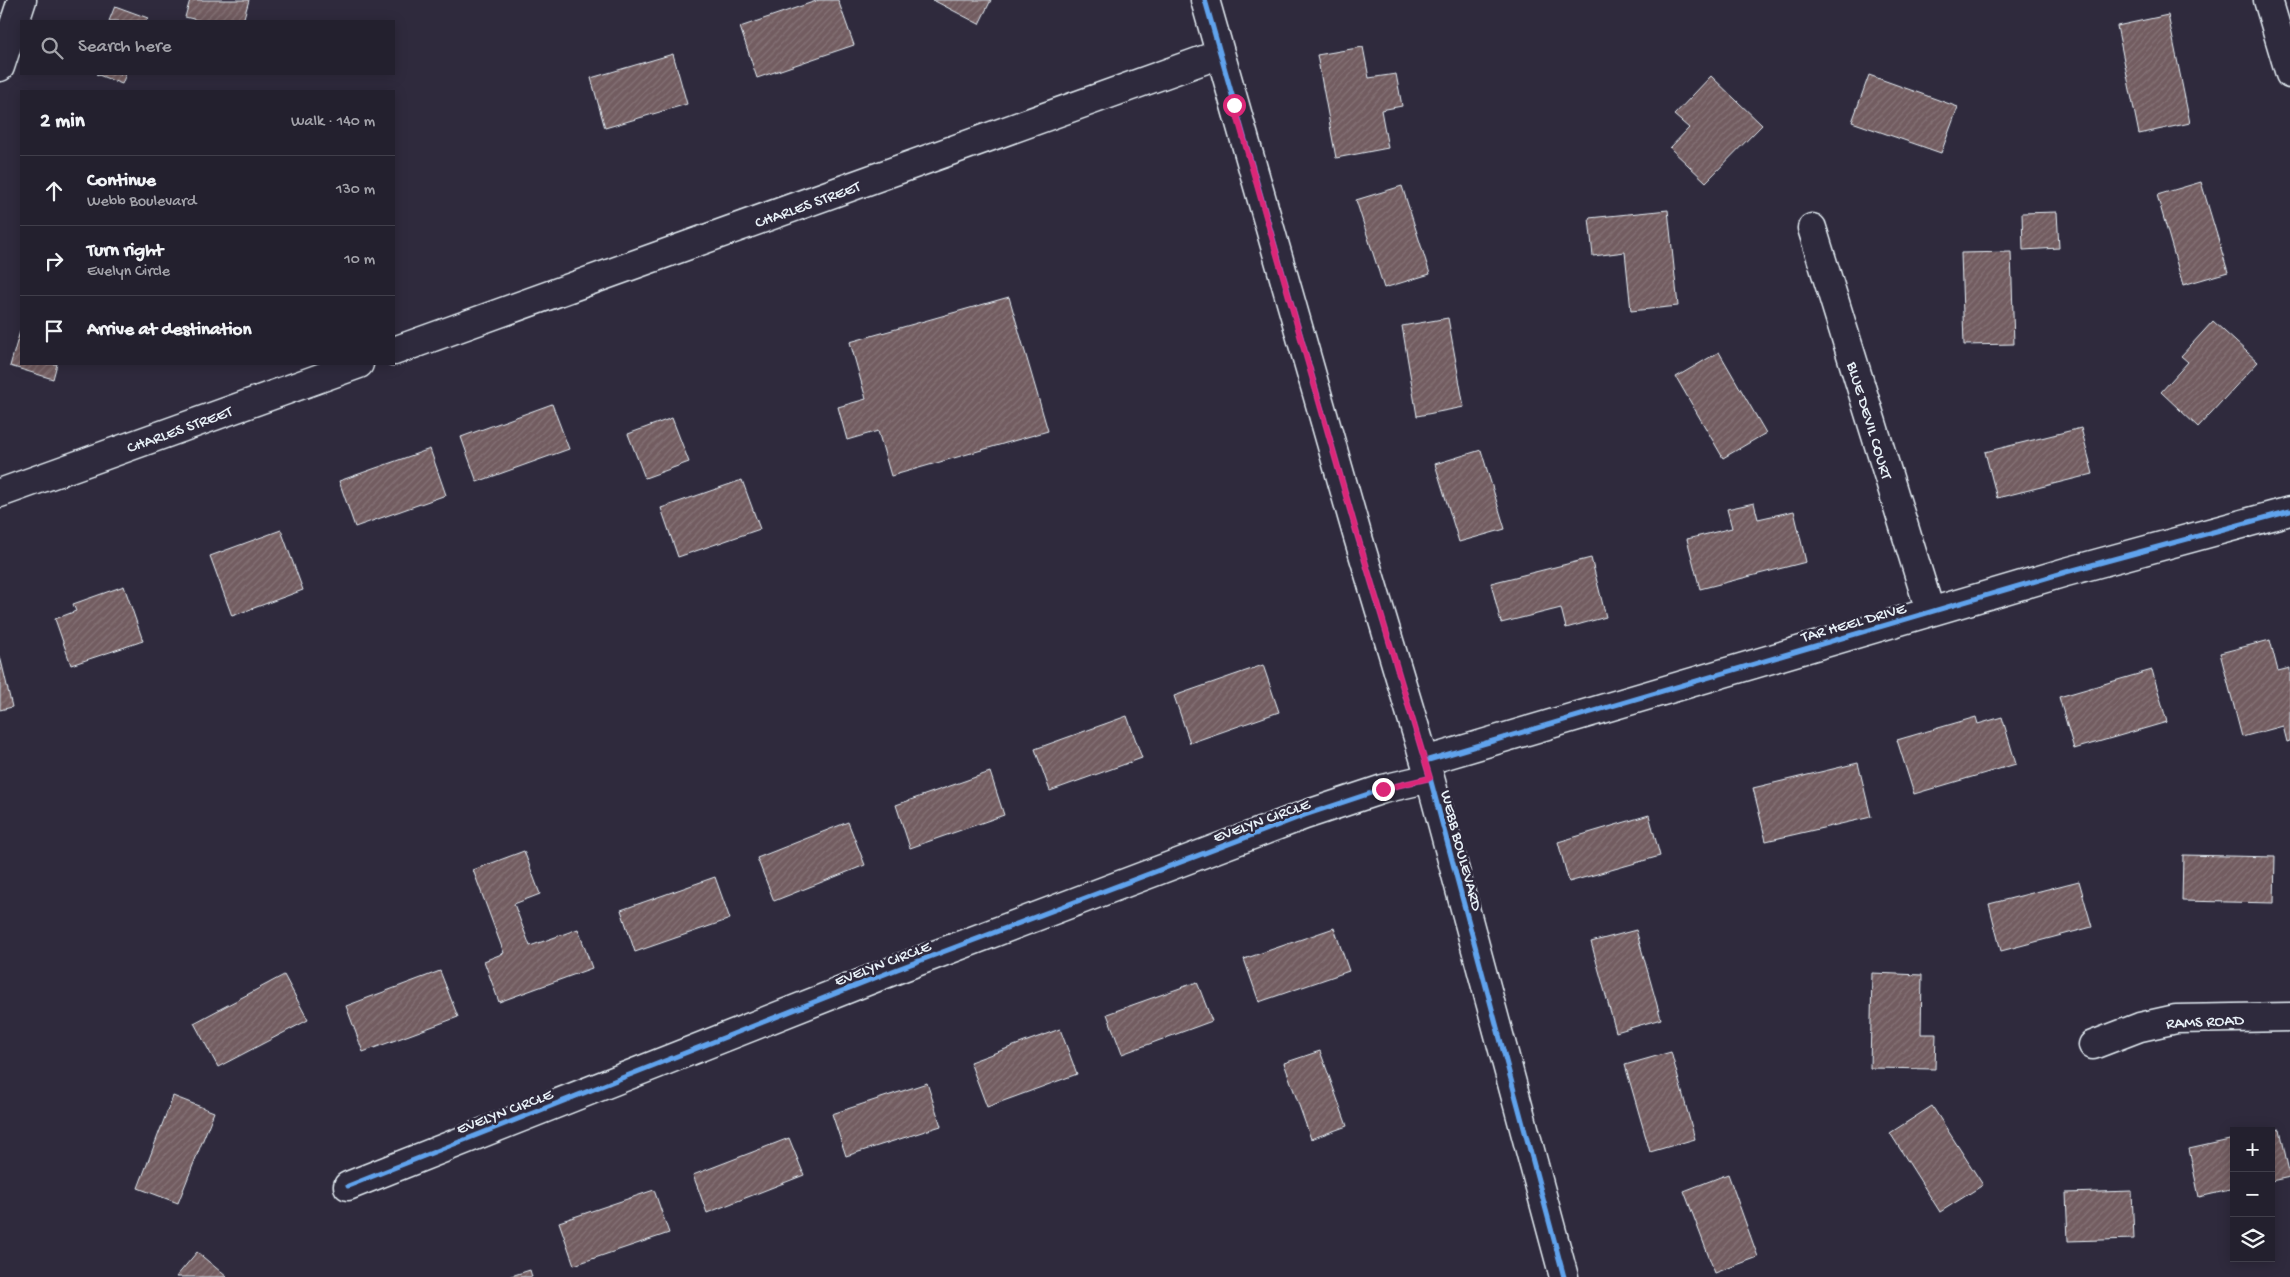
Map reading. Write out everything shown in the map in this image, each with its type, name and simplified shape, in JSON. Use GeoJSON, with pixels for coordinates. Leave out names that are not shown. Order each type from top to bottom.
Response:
{"type":"FeatureCollection","features":[{"type":"Feature","properties":{"kind":"street"},"geometry":{"type":"LineString","coordinates":[[0,67],[22,0]]}},
{"type":"Feature","properties":{"kind":"street","name":"WEBB BOULEVARD"},"geometry":{"type":"LineString","coordinates":[[1205,0],[1357,534],[1428,770],[1564,1277]]}},
{"type":"Feature","properties":{"kind":"street"},"geometry":{"type":"LineString","coordinates":[[2268,0],[2290,74]]}},
{"type":"Feature","properties":{"kind":"street","name":"CHARLES STREET"},"geometry":{"type":"LineString","coordinates":[[395,351],[1220,54]]}},
{"type":"Feature","properties":{"kind":"street","name":"BLUE DEVIL COURT"},"geometry":{"type":"LineString","coordinates":[[1812,228],[1930,611]]}},
{"type":"Feature","properties":{"kind":"street","name":"CHARLES STREET"},"geometry":{"type":"LineString","coordinates":[[0,493],[356,365]]}},
{"type":"Feature","properties":{"kind":"street","name":"TAR HEEL DRIVE"},"geometry":{"type":"LineString","coordinates":[[1428,770],[1930,611],[2220,528],[2290,511]]}},
{"type":"Feature","properties":{"kind":"street","name":"EVELYN CIRCLE"},"geometry":{"type":"LineString","coordinates":[[348,1186],[904,967],[1305,815],[1383,789],[1428,770]]}},
{"type":"Feature","properties":{"kind":"street","name":"RAMS ROAD"},"geometry":{"type":"LineString","coordinates":[[2093,1045],[2140,1027],[2176,1019],[2290,1017]]}},
{"type":"Feature","properties":{"kind":"building"},"geometry":{"type":"Polygon","coordinates":[[[190,0],[249,0],[243,20],[198,20],[185,17],[190,0]]]}},
{"type":"Feature","properties":{"kind":"building"},"geometry":{"type":"Polygon","coordinates":[[[819,0],[838,0],[854,45],[757,78],[740,27],[819,0]]]}},
{"type":"Feature","properties":{"kind":"building"},"geometry":{"type":"Polygon","coordinates":[[[933,0],[991,0],[979,24],[933,0]]]}},
{"type":"Feature","properties":{"kind":"building"},"geometry":{"type":"Polygon","coordinates":[[[115,6],[148,18],[147,20],[109,20],[115,6]]]}},
{"type":"Feature","properties":{"kind":"building"},"geometry":{"type":"Polygon","coordinates":[[[2168,15],[2190,123],[2139,134],[2117,26],[2168,15]]]}},
{"type":"Feature","properties":{"kind":"building"},"geometry":{"type":"Polygon","coordinates":[[[1363,47],[1369,78],[1396,74],[1402,106],[1381,110],[1388,148],[1336,158],[1317,55],[1363,47]]]}},
{"type":"Feature","properties":{"kind":"building"},"geometry":{"type":"Polygon","coordinates":[[[673,54],[687,104],[605,128],[591,78],[673,54]]]}},
{"type":"Feature","properties":{"kind":"building"},"geometry":{"type":"Polygon","coordinates":[[[99,75],[126,75],[122,84],[99,75]]]}},
{"type":"Feature","properties":{"kind":"building"},"geometry":{"type":"Polygon","coordinates":[[[1869,75],[1958,107],[1941,153],[1852,122],[1869,75]]]}},
{"type":"Feature","properties":{"kind":"building"},"geometry":{"type":"Polygon","coordinates":[[[1711,76],[1762,125],[1706,182],[1670,148],[1689,128],[1674,115],[1711,76]]]}},
{"type":"Feature","properties":{"kind":"building"},"geometry":{"type":"Polygon","coordinates":[[[2201,182],[2228,272],[2183,285],[2157,195],[2201,182]]]}},
{"type":"Feature","properties":{"kind":"building"},"geometry":{"type":"Polygon","coordinates":[[[1402,186],[1430,274],[1384,288],[1356,200],[1402,186]]]}},
{"type":"Feature","properties":{"kind":"building"},"geometry":{"type":"Polygon","coordinates":[[[1668,210],[1678,306],[1631,311],[1625,252],[1593,256],[1589,218],[1668,210]]]}},
{"type":"Feature","properties":{"kind":"building"},"geometry":{"type":"Polygon","coordinates":[[[2057,212],[2059,248],[2023,250],[2022,213],[2057,212]]]}},
{"type":"Feature","properties":{"kind":"building"},"geometry":{"type":"Polygon","coordinates":[[[2011,252],[2014,344],[1964,345],[1961,253],[2011,252]]]}},
{"type":"Feature","properties":{"kind":"building"},"geometry":{"type":"Polygon","coordinates":[[[1009,297],[1048,431],[891,476],[878,431],[847,440],[838,407],[866,399],[850,342],[1009,297]]]}},
{"type":"Feature","properties":{"kind":"building"},"geometry":{"type":"Polygon","coordinates":[[[1448,318],[1464,407],[1417,416],[1402,326],[1448,318]]]}},
{"type":"Feature","properties":{"kind":"building"},"geometry":{"type":"Polygon","coordinates":[[[2213,321],[2258,362],[2198,427],[2161,392],[2188,362],[2181,356],[2213,321]]]}},
{"type":"Feature","properties":{"kind":"building"},"geometry":{"type":"Polygon","coordinates":[[[20,331],[20,365],[57,365],[53,379],[10,366],[20,331]]]}},
{"type":"Feature","properties":{"kind":"building"},"geometry":{"type":"Polygon","coordinates":[[[1719,352],[1766,433],[1723,458],[1676,377],[1719,352]]]}},
{"type":"Feature","properties":{"kind":"building"},"geometry":{"type":"Polygon","coordinates":[[[552,404],[569,449],[477,482],[461,437],[552,404]]]}},
{"type":"Feature","properties":{"kind":"building"},"geometry":{"type":"Polygon","coordinates":[[[672,418],[689,462],[645,478],[628,434],[672,418]]]}},
{"type":"Feature","properties":{"kind":"building"},"geometry":{"type":"Polygon","coordinates":[[[2081,428],[2093,474],[1997,498],[1985,452],[2081,428]]]}},
{"type":"Feature","properties":{"kind":"building"},"geometry":{"type":"Polygon","coordinates":[[[430,449],[446,495],[355,527],[339,481],[430,449]]]}},
{"type":"Feature","properties":{"kind":"building"},"geometry":{"type":"Polygon","coordinates":[[[1481,450],[1505,529],[1459,542],[1435,464],[1481,450]]]}},
{"type":"Feature","properties":{"kind":"building"},"geometry":{"type":"Polygon","coordinates":[[[742,480],[760,529],[678,557],[661,508],[742,480]]]}},
{"type":"Feature","properties":{"kind":"building"},"geometry":{"type":"Polygon","coordinates":[[[1754,503],[1758,519],[1794,511],[1806,562],[1700,589],[1687,539],[1732,528],[1727,509],[1754,503]]]}},
{"type":"Feature","properties":{"kind":"building"},"geometry":{"type":"Polygon","coordinates":[[[281,530],[303,590],[232,616],[210,556],[281,530]]]}},
{"type":"Feature","properties":{"kind":"building"},"geometry":{"type":"Polygon","coordinates":[[[1591,558],[1606,617],[1566,628],[1561,608],[1501,623],[1491,583],[1591,558]]]}},
{"type":"Feature","properties":{"kind":"building"},"geometry":{"type":"Polygon","coordinates":[[[124,586],[143,641],[71,665],[55,619],[76,611],[73,604],[124,586]]]}},
{"type":"Feature","properties":{"kind":"building"},"geometry":{"type":"Polygon","coordinates":[[[2270,640],[2278,671],[2290,668],[2290,741],[2287,742],[2283,726],[2242,737],[2220,653],[2270,640]]]}},
{"type":"Feature","properties":{"kind":"building"},"geometry":{"type":"Polygon","coordinates":[[[0,656],[12,707],[0,710],[0,656]]]}},
{"type":"Feature","properties":{"kind":"building"},"geometry":{"type":"Polygon","coordinates":[[[1263,665],[1279,712],[1190,743],[1174,696],[1263,665]]]}},
{"type":"Feature","properties":{"kind":"building"},"geometry":{"type":"Polygon","coordinates":[[[2152,670],[2167,722],[2074,749],[2059,697],[2152,670]]]}},
{"type":"Feature","properties":{"kind":"building"},"geometry":{"type":"Polygon","coordinates":[[[1127,716],[1142,758],[1050,791],[1035,749],[1127,716]]]}},
{"type":"Feature","properties":{"kind":"building"},"geometry":{"type":"Polygon","coordinates":[[[1976,717],[1978,724],[2002,717],[2016,764],[1914,794],[1897,740],[1976,717]]]}},
{"type":"Feature","properties":{"kind":"building"},"geometry":{"type":"Polygon","coordinates":[[[1858,763],[1871,817],[1766,841],[1753,788],[1858,763]]]}},
{"type":"Feature","properties":{"kind":"building"},"geometry":{"type":"Polygon","coordinates":[[[990,772],[1004,815],[910,848],[896,805],[990,772]]]}},
{"type":"Feature","properties":{"kind":"building"},"geometry":{"type":"Polygon","coordinates":[[[1649,815],[1660,856],[1569,882],[1558,842],[1649,815]]]}},
{"type":"Feature","properties":{"kind":"building"},"geometry":{"type":"Polygon","coordinates":[[[848,822],[865,865],[774,901],[757,858],[848,822]]]}},
{"type":"Feature","properties":{"kind":"building"},"geometry":{"type":"Polygon","coordinates":[[[524,851],[540,894],[514,904],[530,946],[578,929],[592,968],[499,1002],[484,961],[504,953],[473,870],[524,851]]]}},
{"type":"Feature","properties":{"kind":"building"},"geometry":{"type":"Polygon","coordinates":[[[2183,855],[2275,857],[2274,903],[2182,901],[2183,855]]]}},
{"type":"Feature","properties":{"kind":"building"},"geometry":{"type":"Polygon","coordinates":[[[715,877],[730,919],[635,952],[621,910],[715,877]]]}},
{"type":"Feature","properties":{"kind":"building"},"geometry":{"type":"Polygon","coordinates":[[[2079,881],[2092,927],[2001,951],[1989,904],[2079,881]]]}},
{"type":"Feature","properties":{"kind":"building"},"geometry":{"type":"Polygon","coordinates":[[[1334,928],[1349,971],[1259,1002],[1244,959],[1334,928]]]}},
{"type":"Feature","properties":{"kind":"building"},"geometry":{"type":"Polygon","coordinates":[[[1636,930],[1661,1019],[1616,1032],[1591,942],[1636,930]]]}},
{"type":"Feature","properties":{"kind":"building"},"geometry":{"type":"Polygon","coordinates":[[[440,971],[458,1017],[363,1052],[346,1006],[440,971]]]}},
{"type":"Feature","properties":{"kind":"building"},"geometry":{"type":"Polygon","coordinates":[[[1872,973],[1922,975],[1921,1034],[1936,1034],[1935,1069],[1870,1068],[1872,973]]]}},
{"type":"Feature","properties":{"kind":"building"},"geometry":{"type":"Polygon","coordinates":[[[284,975],[308,1020],[218,1067],[194,1023],[284,975]]]}},
{"type":"Feature","properties":{"kind":"building"},"geometry":{"type":"Polygon","coordinates":[[[1197,982],[1212,1021],[1122,1054],[1107,1014],[1197,982]]]}},
{"type":"Feature","properties":{"kind":"building"},"geometry":{"type":"Polygon","coordinates":[[[1060,1029],[1077,1074],[987,1107],[970,1062],[1060,1029]]]}},
{"type":"Feature","properties":{"kind":"building"},"geometry":{"type":"Polygon","coordinates":[[[1320,1051],[1347,1126],[1311,1139],[1284,1063],[1320,1051]]]}},
{"type":"Feature","properties":{"kind":"building"},"geometry":{"type":"Polygon","coordinates":[[[1671,1052],[1695,1139],[1650,1152],[1625,1065],[1671,1052]]]}},
{"type":"Feature","properties":{"kind":"building"},"geometry":{"type":"Polygon","coordinates":[[[927,1083],[941,1126],[846,1156],[832,1114],[927,1083]]]}},
{"type":"Feature","properties":{"kind":"building"},"geometry":{"type":"Polygon","coordinates":[[[173,1096],[214,1112],[178,1203],[138,1188],[173,1096]]]}},
{"type":"Feature","properties":{"kind":"building"},"geometry":{"type":"Polygon","coordinates":[[[1932,1106],[1983,1185],[1940,1212],[1890,1133],[1932,1106]]]}},
{"type":"Feature","properties":{"kind":"building"},"geometry":{"type":"Polygon","coordinates":[[[2280,1129],[2290,1177],[2275,1180],[2275,1172],[2275,1130],[2280,1129]]]}},
{"type":"Feature","properties":{"kind":"building"},"geometry":{"type":"Polygon","coordinates":[[[789,1138],[804,1175],[707,1213],[693,1175],[789,1138]]]}},
{"type":"Feature","properties":{"kind":"building"},"geometry":{"type":"Polygon","coordinates":[[[2230,1140],[2230,1190],[2199,1197],[2189,1149],[2230,1140]]]}},
{"type":"Feature","properties":{"kind":"building"},"geometry":{"type":"Polygon","coordinates":[[[1728,1174],[1758,1257],[1715,1273],[1684,1191],[1728,1174]]]}},
{"type":"Feature","properties":{"kind":"building"},"geometry":{"type":"Polygon","coordinates":[[[654,1190],[669,1233],[574,1265],[559,1222],[654,1190]]]}},
{"type":"Feature","properties":{"kind":"building"},"geometry":{"type":"Polygon","coordinates":[[[2132,1191],[2134,1239],[2068,1241],[2066,1193],[2132,1191]]]}},
{"type":"Feature","properties":{"kind":"building"},"geometry":{"type":"Polygon","coordinates":[[[197,1252],[227,1277],[176,1277],[197,1252]]]}},
{"type":"Feature","properties":{"kind":"building"},"geometry":{"type":"Polygon","coordinates":[[[530,1270],[532,1277],[508,1277],[530,1270]]]}},
{"type":"Feature","properties":{"kind":"cycle path"},"geometry":{"type":"LineString","coordinates":[[1205,0],[1357,534],[1430,778],[1564,1277]]}},
{"type":"Feature","properties":{"kind":"cycle path"},"geometry":{"type":"LineString","coordinates":[[1425,761],[2066,572],[2290,511]]}},
{"type":"Feature","properties":{"kind":"cycle path"},"geometry":{"type":"LineString","coordinates":[[348,1186],[895,970],[1305,815],[1383,789],[1430,778]]}},
{"type":"Feature","properties":{"kind":"route"},"geometry":{"type":"LineString","coordinates":[[1234,105],[1357,534],[1430,778],[1383,789]]}}]}
